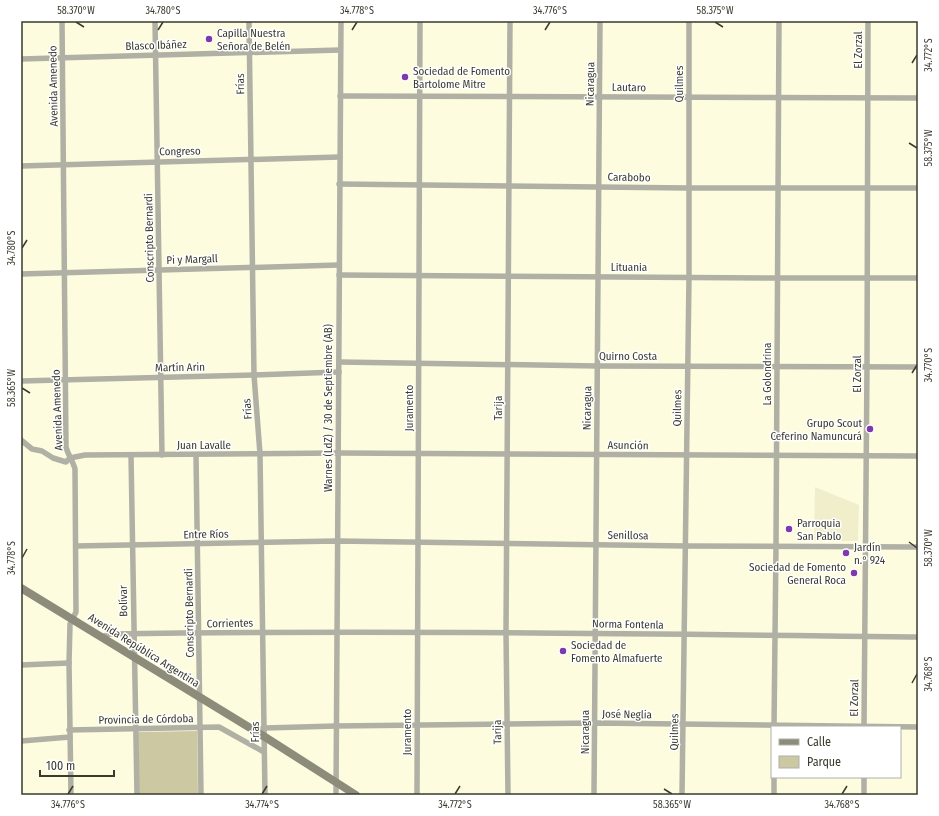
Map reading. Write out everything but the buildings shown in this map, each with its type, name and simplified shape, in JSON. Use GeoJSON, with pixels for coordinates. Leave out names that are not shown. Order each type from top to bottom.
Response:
{"type":"FeatureCollection","features":[{"type":"Feature","properties":{"kind":"main road","name":"Avenida República Argentina"},"geometry":{"type":"LineString","coordinates":[[21,588],[265,737],[356,795]]}},
{"type":"Feature","properties":{"kind":"street","name":"Avenida Amenedo"},"geometry":{"type":"LineString","coordinates":[[62,21],[66,447],[73,462],[74,469],[76,546],[76,612],[70,624],[69,662],[71,795]]}},
{"type":"Feature","properties":{"kind":"street","name":"Conscripto Bernardi"},"geometry":{"type":"LineString","coordinates":[[156,21],[162,455]]}},
{"type":"Feature","properties":{"kind":"street","name":"Frías"},"geometry":{"type":"LineString","coordinates":[[249,21],[254,375],[260,454],[265,795]]}},
{"type":"Feature","properties":{"kind":"street","name":"Warnes (LdZ) / 30 de Septiembre (AB)"},"geometry":{"type":"LineString","coordinates":[[336,795],[341,21]]}},
{"type":"Feature","properties":{"kind":"street","name":"Juramento"},"geometry":{"type":"LineString","coordinates":[[418,795],[417,632],[418,364],[420,275],[420,21]]}},
{"type":"Feature","properties":{"kind":"street","name":"Tarija"},"geometry":{"type":"LineString","coordinates":[[508,795],[506,632],[509,364],[508,276],[510,21]]}},
{"type":"Feature","properties":{"kind":"street","name":"Nicaragua"},"geometry":{"type":"LineString","coordinates":[[594,795],[600,21]]}},
{"type":"Feature","properties":{"kind":"street","name":"Quilmes"},"geometry":{"type":"LineString","coordinates":[[682,795],[689,277],[689,21]]}},
{"type":"Feature","properties":{"kind":"street","name":"La Golondrina"},"geometry":{"type":"LineString","coordinates":[[774,726],[779,21]]}},
{"type":"Feature","properties":{"kind":"street","name":"El Zorzal"},"geometry":{"type":"LineString","coordinates":[[864,726],[868,367],[868,21]]}},
{"type":"Feature","properties":{"kind":"street","name":"Blasco Ibáñez"},"geometry":{"type":"LineString","coordinates":[[21,59],[340,50]]}},
{"type":"Feature","properties":{"kind":"street","name":"Lautaro"},"geometry":{"type":"LineString","coordinates":[[340,96],[918,98]]}},
{"type":"Feature","properties":{"kind":"street","name":"Congreso"},"geometry":{"type":"LineString","coordinates":[[21,166],[340,157]]}},
{"type":"Feature","properties":{"kind":"street","name":"Carabobo"},"geometry":{"type":"LineString","coordinates":[[339,184],[688,188],[918,188]]}},
{"type":"Feature","properties":{"kind":"street","name":"Pi y Margall"},"geometry":{"type":"LineString","coordinates":[[21,274],[339,265]]}},
{"type":"Feature","properties":{"kind":"street","name":"Lituania"},"geometry":{"type":"LineString","coordinates":[[339,275],[918,278]]}},
{"type":"Feature","properties":{"kind":"street","name":"Quirno Costa"},"geometry":{"type":"LineString","coordinates":[[339,362],[598,366],[918,367]]}},
{"type":"Feature","properties":{"kind":"street","name":"Martín Arin"},"geometry":{"type":"LineString","coordinates":[[21,381],[339,372]]}},
{"type":"Feature","properties":{"kind":"street","name":"Juan Lavalle"},"geometry":{"type":"LineString","coordinates":[[21,440],[32,449],[42,451],[66,462],[70,458],[85,455],[338,453]]}},
{"type":"Feature","properties":{"kind":"street","name":"Asunción"},"geometry":{"type":"LineString","coordinates":[[338,453],[918,456]]}},
{"type":"Feature","properties":{"kind":"street","name":"Bolívar"},"geometry":{"type":"LineString","coordinates":[[131,455],[137,795]]}},
{"type":"Feature","properties":{"kind":"street","name":"Conscripto Bernardi"},"geometry":{"type":"LineString","coordinates":[[196,455],[201,795]]}},
{"type":"Feature","properties":{"kind":"street","name":"Entre Ríos"},"geometry":{"type":"LineString","coordinates":[[76,546],[337,541]]}},
{"type":"Feature","properties":{"kind":"street","name":"Senillosa"},"geometry":{"type":"LineString","coordinates":[[337,541],[686,546],[918,546]]}},
{"type":"Feature","properties":{"kind":"street","name":"Norma Fontenla"},"geometry":{"type":"LineString","coordinates":[[337,632],[506,632],[918,637]]}},
{"type":"Feature","properties":{"kind":"street","name":"Corrientes"},"geometry":{"type":"LineString","coordinates":[[101,637],[110,634],[337,632]]}},
{"type":"Feature","properties":{"kind":"street"},"geometry":{"type":"LineString","coordinates":[[21,665],[69,662]]}},
{"type":"Feature","properties":{"kind":"street","name":"José Neglia"},"geometry":{"type":"LineString","coordinates":[[336,726],[595,723],[774,726]]}},
{"type":"Feature","properties":{"kind":"street"},"geometry":{"type":"LineString","coordinates":[[256,732],[265,728],[336,726]]}},
{"type":"Feature","properties":{"kind":"street","name":"José Neglia"},"geometry":{"type":"LineString","coordinates":[[901,727],[918,727]]}},
{"type":"Feature","properties":{"kind":"street","name":"Provincia de Córdoba"},"geometry":{"type":"LineString","coordinates":[[69,730],[223,728],[264,752]]}},
{"type":"Feature","properties":{"kind":"street"},"geometry":{"type":"LineString","coordinates":[[21,741],[70,737]]}},
{"type":"Feature","properties":{"kind":"street"},"geometry":{"type":"LineString","coordinates":[[774,778],[774,795]]}},
{"type":"Feature","properties":{"kind":"street"},"geometry":{"type":"LineString","coordinates":[[864,778],[864,795]]}},
{"type":"Feature","properties":{"kind":"shaded area"},"geometry":{"type":"Polygon","coordinates":[[[815,487],[859,505],[858,541],[814,541],[815,487]]]}},
{"type":"Feature","properties":{"kind":"green space"},"geometry":{"type":"Polygon","coordinates":[[[197,731],[198,795],[139,795],[138,732],[197,731]]]}},
{"type":"Feature","properties":{"kind":"place","name":"Capilla Nuestra Señora de Belén"},"geometry":{"type":"Point","coordinates":[209,39]}},
{"type":"Feature","properties":{"kind":"place","name":"Sociedad de Fomento Bartolome Mitre"},"geometry":{"type":"Point","coordinates":[405,77]}},
{"type":"Feature","properties":{"kind":"place","name":"Grupo Scout Ceferino Namuncurá"},"geometry":{"type":"Point","coordinates":[870,429]}},
{"type":"Feature","properties":{"kind":"place","name":"Parroquia San Pablo"},"geometry":{"type":"Point","coordinates":[789,529]}},
{"type":"Feature","properties":{"kind":"place","name":"Jardín n.° 924"},"geometry":{"type":"Point","coordinates":[846,553]}},
{"type":"Feature","properties":{"kind":"place","name":"Sociedad de Fomento General Roca"},"geometry":{"type":"Point","coordinates":[854,573]}},
{"type":"Feature","properties":{"kind":"place","name":"Sociedad de Fomento Almafuerte"},"geometry":{"type":"Point","coordinates":[563,651]}}]}
